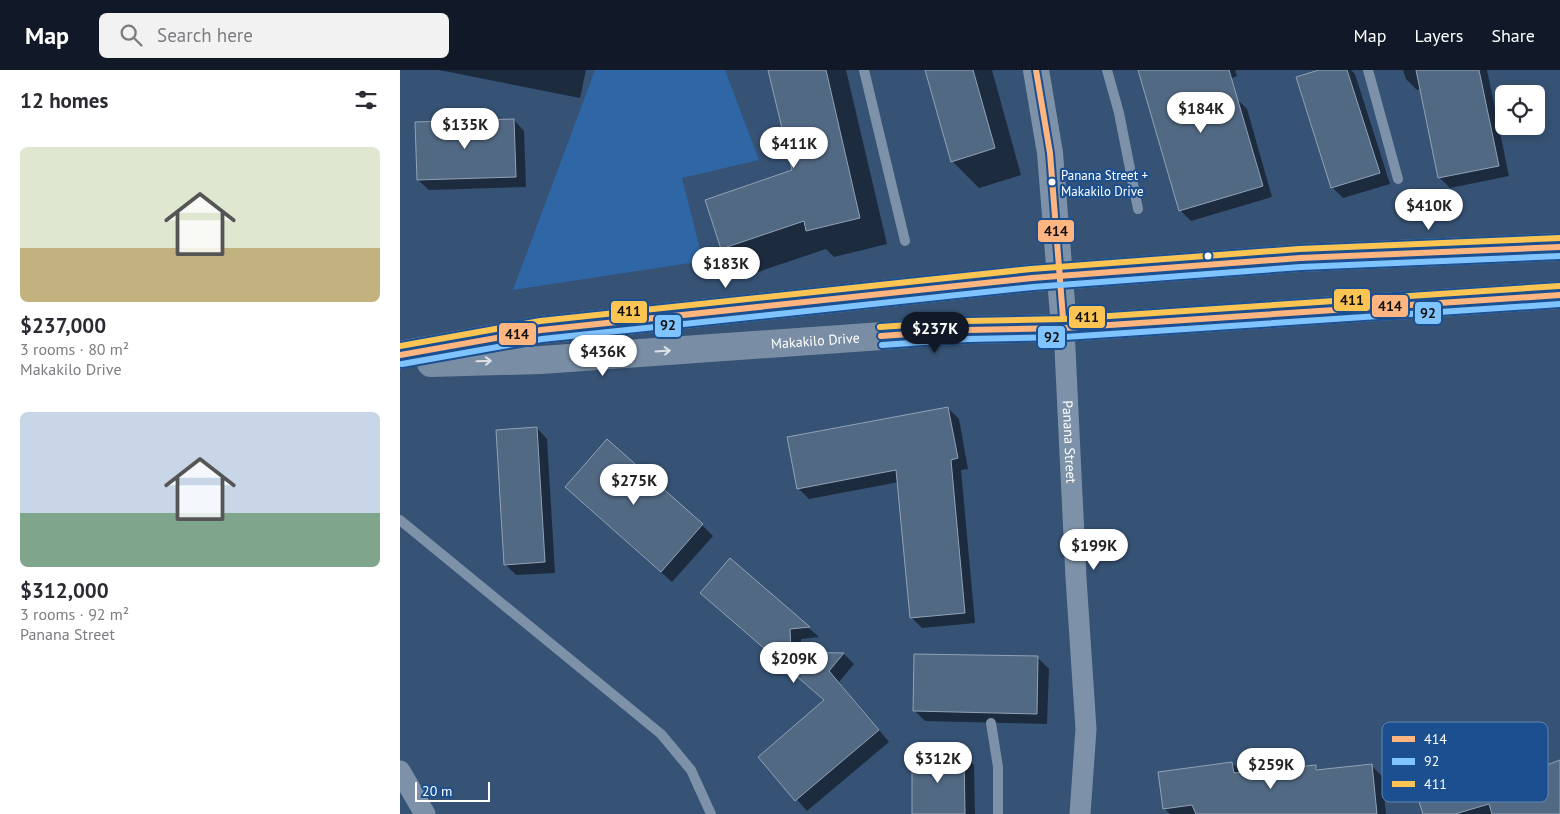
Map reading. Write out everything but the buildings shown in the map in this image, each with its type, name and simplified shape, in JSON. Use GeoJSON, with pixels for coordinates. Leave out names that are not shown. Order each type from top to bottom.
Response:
{"type":"FeatureCollection","features":[{"type":"Feature","properties":{"kind":"main road"},"geometry":{"type":"LineString","coordinates":[[400,355],[541,330],[1060,276],[1300,258],[1560,246]]}},
{"type":"Feature","properties":{"kind":"main road","name":"Makakilo Drive"},"geometry":{"type":"LineString","coordinates":[[400,364],[541,360],[967,330],[1064,328],[1560,295]]}},
{"type":"Feature","properties":{"kind":"street","name":"Panana Street"},"geometry":{"type":"LineString","coordinates":[[1036,70],[1050,153],[1064,328],[1076,578],[1086,729],[1080,814]]}},
{"type":"Feature","properties":{"kind":"street"},"geometry":{"type":"LineString","coordinates":[[400,771],[425,814]]}},
{"type":"Feature","properties":{"kind":"lane"},"geometry":{"type":"LineString","coordinates":[[864,70],[905,241]]}},
{"type":"Feature","properties":{"kind":"lane"},"geometry":{"type":"LineString","coordinates":[[1107,70],[1119,113],[1138,209]]}},
{"type":"Feature","properties":{"kind":"lane"},"geometry":{"type":"LineString","coordinates":[[1368,70],[1398,180]]}},
{"type":"Feature","properties":{"kind":"lane"},"geometry":{"type":"LineString","coordinates":[[400,520],[661,734],[691,770],[711,814]]}},
{"type":"Feature","properties":{"kind":"lane"},"geometry":{"type":"LineString","coordinates":[[991,723],[998,767],[998,814]]}},
{"type":"Feature","properties":{"kind":"shaded area"},"geometry":{"type":"Polygon","coordinates":[[[595,70],[725,70],[759,160],[682,178],[703,261],[513,290],[595,70]]]}},
{"type":"Feature","properties":{"kind":"transit line","name":"414"},"geometry":{"type":"LineString","coordinates":[[1036,70],[1050,153],[1063,318]]}},
{"type":"Feature","properties":{"kind":"transit line","name":"411"},"geometry":{"type":"LineString","coordinates":[[400,346],[540,321],[1031,269],[1299,249],[1560,238]]}},
{"type":"Feature","properties":{"kind":"transit line","name":"414"},"geometry":{"type":"LineString","coordinates":[[400,355],[541,330],[1032,278],[1300,258],[1560,247]]}},
{"type":"Feature","properties":{"kind":"transit line","name":"92"},"geometry":{"type":"LineString","coordinates":[[402,364],[542,339],[1033,287],[1301,267],[1560,256]]}},
{"type":"Feature","properties":{"kind":"transit line","name":"411"},"geometry":{"type":"LineString","coordinates":[[880,327],[967,321],[1064,319],[1559,286]]}},
{"type":"Feature","properties":{"kind":"transit line","name":"414"},"geometry":{"type":"LineString","coordinates":[[881,336],[967,330],[1064,328],[1560,295]]}},
{"type":"Feature","properties":{"kind":"transit line","name":"92"},"geometry":{"type":"LineString","coordinates":[[882,345],[967,339],[1065,337],[1560,304]]}},
{"type":"Feature","properties":{"kind":"place","name":"Panana Street + Makakilo Drive"},"geometry":{"type":"Point","coordinates":[1052,182]}}]}
